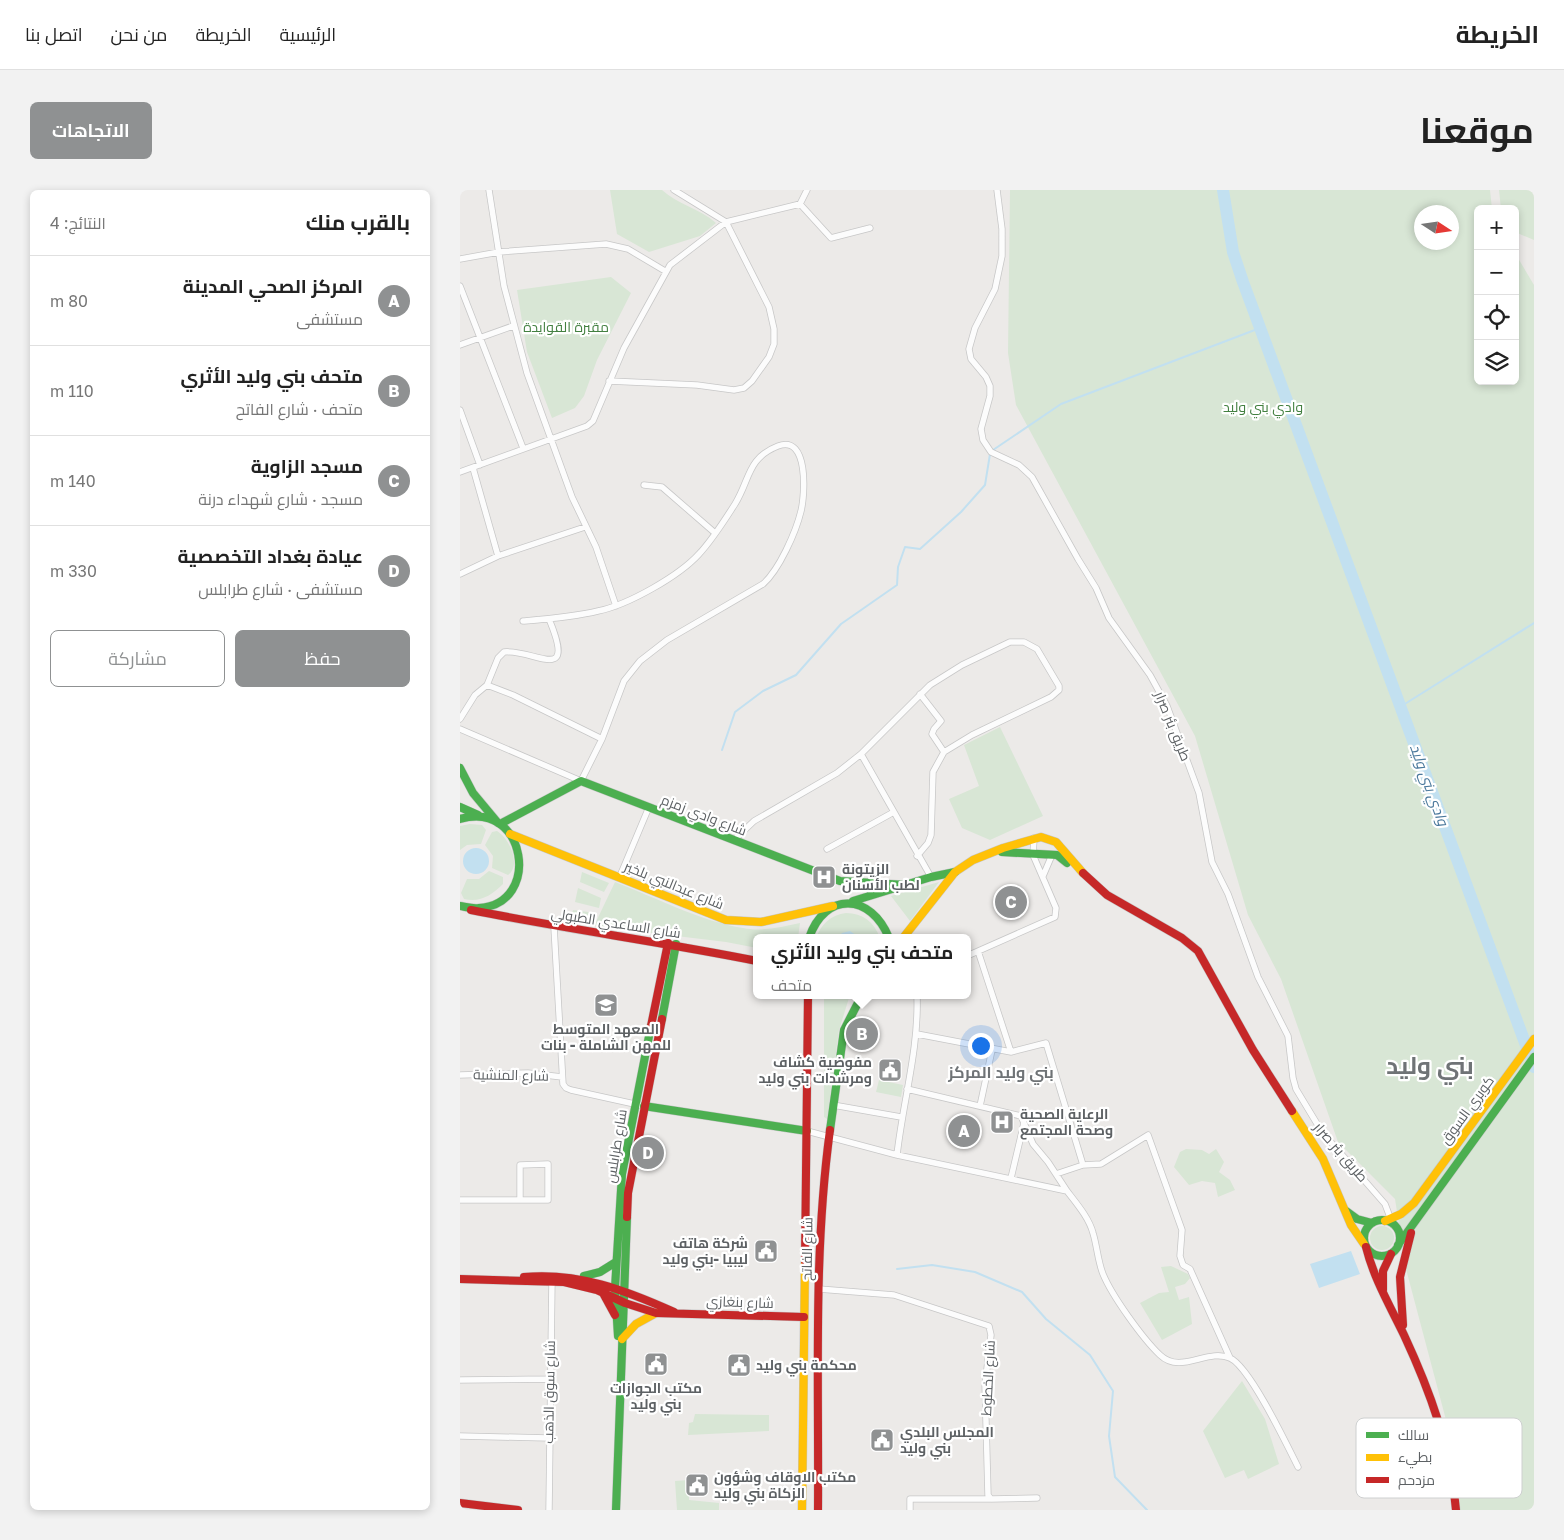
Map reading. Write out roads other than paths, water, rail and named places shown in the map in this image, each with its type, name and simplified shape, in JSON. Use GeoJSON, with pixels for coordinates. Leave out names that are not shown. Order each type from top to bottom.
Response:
{"type":"FeatureCollection","features":[{"type":"Feature","properties":{"kind":"main road"},"geometry":{"type":"LineString","coordinates":[[460,768],[473,793],[510,834],[520,853],[521,862],[517,881],[506,897],[499,903],[471,910]]}},
{"type":"Feature","properties":{"kind":"main road"},"geometry":{"type":"LineString","coordinates":[[499,824],[581,781]]}},
{"type":"Feature","properties":{"kind":"main road","name":"شارع وادي زمزم"},"geometry":{"type":"LineString","coordinates":[[581,781],[840,881],[858,884],[893,881],[906,885]]}},
{"type":"Feature","properties":{"kind":"main road"},"geometry":{"type":"LineString","coordinates":[[460,807],[499,824]]}},
{"type":"Feature","properties":{"kind":"main road"},"geometry":{"type":"LineString","coordinates":[[460,819],[483,817]]}},
{"type":"Feature","properties":{"kind":"main road","name":"شارع عبدالنبي بلخير"},"geometry":{"type":"LineString","coordinates":[[510,834],[620,876],[726,920],[737,922],[761,922],[847,903],[930,877],[955,872]]}},
{"type":"Feature","properties":{"kind":"main road"},"geometry":{"type":"LineString","coordinates":[[906,934],[955,872],[965,864],[990,852],[1034,838],[1045,838],[1058,844],[1075,866],[1108,895],[1182,938],[1198,952],[1253,1050],[1323,1159],[1355,1232],[1374,1255],[1386,1256],[1391,1254]]}},
{"type":"Feature","properties":{"kind":"main road"},"geometry":{"type":"LineString","coordinates":[[990,852],[1008,851],[1033,855],[1052,855],[1075,866]]}},
{"type":"Feature","properties":{"kind":"main road"},"geometry":{"type":"LineString","coordinates":[[847,903],[858,904],[874,911],[885,924],[888,934]]}},
{"type":"Feature","properties":{"kind":"main road","name":"شارع الساعدي الطبولي"},"geometry":{"type":"LineString","coordinates":[[460,906],[471,910],[554,927],[672,944],[753,959]]}},
{"type":"Feature","properties":{"kind":"main road"},"geometry":{"type":"LineString","coordinates":[[810,934],[813,924],[820,915],[833,906]]}},
{"type":"Feature","properties":{"kind":"main road","name":"شارع طرابلس"},"geometry":{"type":"LineString","coordinates":[[620,1356],[615,1288],[622,1174],[635,1105],[672,944]]}},
{"type":"Feature","properties":{"kind":"main road","name":"شارع طرابلس"},"geometry":{"type":"LineString","coordinates":[[616,1510],[620,1356],[625,1292],[628,1193],[672,944]]}},
{"type":"Feature","properties":{"kind":"main road","name":"شارع الفاتح"},"geometry":{"type":"LineString","coordinates":[[802,1510],[808,999]]}},
{"type":"Feature","properties":{"kind":"main road","name":"شارع الفاتح"},"geometry":{"type":"LineString","coordinates":[[818,1510],[821,1211],[844,1030],[860,999]]}},
{"type":"Feature","properties":{"kind":"main road","name":"كوبري السوق"},"geometry":{"type":"LineString","coordinates":[[1390,1221],[1408,1209],[1420,1196],[1534,1040]]}},
{"type":"Feature","properties":{"kind":"main road","name":"كوبري السوق"},"geometry":{"type":"LineString","coordinates":[[1418,1217],[1534,1057]]}},
{"type":"Feature","properties":{"kind":"main road"},"geometry":{"type":"LineString","coordinates":[[644,1106],[807,1131]]}},
{"type":"Feature","properties":{"kind":"main road"},"geometry":{"type":"LineString","coordinates":[[805,1209],[821,1211]]}},
{"type":"Feature","properties":{"kind":"main road"},"geometry":{"type":"LineString","coordinates":[[1345,1211],[1357,1219],[1372,1223],[1390,1221],[1399,1234],[1398,1245]]}},
{"type":"Feature","properties":{"kind":"main road"},"geometry":{"type":"LineString","coordinates":[[1384,1293],[1383,1271],[1391,1254],[1418,1217]]}},
{"type":"Feature","properties":{"kind":"main road"},"geometry":{"type":"LineString","coordinates":[[1405,1338],[1400,1309],[1400,1277],[1408,1242],[1418,1217]]}},
{"type":"Feature","properties":{"kind":"main road"},"geometry":{"type":"LineString","coordinates":[[1372,1223],[1365,1232],[1365,1245],[1374,1276],[1405,1338],[1436,1418]]}},
{"type":"Feature","properties":{"kind":"main road"},"geometry":{"type":"LineString","coordinates":[[460,1279],[502,1280],[581,1277],[600,1272],[616,1262]]}},
{"type":"Feature","properties":{"kind":"main road"},"geometry":{"type":"LineString","coordinates":[[581,1277],[615,1288],[674,1312]]}},
{"type":"Feature","properties":{"kind":"main road"},"geometry":{"type":"LineString","coordinates":[[625,1277],[638,1297]]}},
{"type":"Feature","properties":{"kind":"main road"},"geometry":{"type":"LineString","coordinates":[[552,1278],[577,1284],[624,1303],[656,1313]]}},
{"type":"Feature","properties":{"kind":"main road"},"geometry":{"type":"LineString","coordinates":[[603,1293],[617,1319]]}},
{"type":"Feature","properties":{"kind":"main road"},"geometry":{"type":"LineString","coordinates":[[622,1339],[636,1324],[656,1313]]}},
{"type":"Feature","properties":{"kind":"main road","name":"شارع بنغازي"},"geometry":{"type":"LineString","coordinates":[[656,1313],[804,1317]]}},
{"type":"Feature","properties":{"kind":"main road"},"geometry":{"type":"LineString","coordinates":[[460,1503],[518,1510]]}},
{"type":"Feature","properties":{"kind":"street"},"geometry":{"type":"LineString","coordinates":[[490,190],[513,326],[527,373],[585,527],[596,547],[616,606]]}},
{"type":"Feature","properties":{"kind":"street"},"geometry":{"type":"LineString","coordinates":[[609,381],[697,385],[734,390],[744,388],[752,381],[769,357],[774,344],[772,318],[761,287],[726,222],[674,190]]}},
{"type":"Feature","properties":{"kind":"street"},"geometry":{"type":"LineString","coordinates":[[460,472],[586,426],[593,421],[624,348],[665,271],[689,248],[726,222],[800,204],[807,190]]}},
{"type":"Feature","properties":{"kind":"street","name":"طريق بئر صرار"},"geometry":{"type":"LineString","coordinates":[[997,190],[1002,229],[1002,256],[994,289],[970,339],[969,349],[971,358],[990,386],[990,396],[981,429],[983,440],[991,452],[1020,464],[1032,477],[1096,588],[1109,618],[1150,675],[1167,706],[1199,793],[1212,862],[1228,894],[1258,977],[1288,1036],[1296,1089],[1322,1132],[1380,1196],[1390,1221]]}},
{"type":"Feature","properties":{"kind":"street"},"geometry":{"type":"LineString","coordinates":[[800,204],[831,238],[870,228]]}},
{"type":"Feature","properties":{"kind":"street"},"geometry":{"type":"LineString","coordinates":[[460,259],[499,252],[606,244],[628,249],[665,271]]}},
{"type":"Feature","properties":{"kind":"street"},"geometry":{"type":"LineString","coordinates":[[460,286],[523,448]]}},
{"type":"Feature","properties":{"kind":"street"},"geometry":{"type":"LineString","coordinates":[[460,345],[513,326]]}},
{"type":"Feature","properties":{"kind":"street"},"geometry":{"type":"LineString","coordinates":[[460,410],[480,465]]}},
{"type":"Feature","properties":{"kind":"street"},"geometry":{"type":"LineString","coordinates":[[460,730],[581,781],[602,739],[624,681],[640,661],[667,640],[769,579],[801,512],[804,484],[801,457],[797,449],[790,445],[780,445],[759,457],[750,468],[736,502],[698,554],[686,565],[634,598],[597,612],[523,621]]}},
{"type":"Feature","properties":{"kind":"street"},"geometry":{"type":"LineString","coordinates":[[472,468],[498,556]]}},
{"type":"Feature","properties":{"kind":"street"},"geometry":{"type":"LineString","coordinates":[[644,484],[662,487],[715,533]]}},
{"type":"Feature","properties":{"kind":"street"},"geometry":{"type":"LineString","coordinates":[[460,574],[498,556],[585,527]]}},
{"type":"Feature","properties":{"kind":"street"},"geometry":{"type":"LineString","coordinates":[[460,719],[476,695],[487,685],[498,658],[504,652],[546,661],[554,659],[558,651],[558,642],[549,619]]}},
{"type":"Feature","properties":{"kind":"street"},"geometry":{"type":"LineString","coordinates":[[734,840],[754,821],[836,773],[861,754],[920,694],[943,675],[1010,642],[1030,644],[1037,649],[1059,686],[1059,690],[1051,697],[972,735],[944,752],[933,772],[931,836],[918,856]]}},
{"type":"Feature","properties":{"kind":"street"},"geometry":{"type":"LineString","coordinates":[[487,685],[513,695],[602,739]]}},
{"type":"Feature","properties":{"kind":"street"},"geometry":{"type":"LineString","coordinates":[[920,694],[941,721],[932,734],[944,752]]}},
{"type":"Feature","properties":{"kind":"street"},"geometry":{"type":"LineString","coordinates":[[861,754],[892,813],[930,877]]}},
{"type":"Feature","properties":{"kind":"street"},"geometry":{"type":"LineString","coordinates":[[620,876],[649,807]]}},
{"type":"Feature","properties":{"kind":"street"},"geometry":{"type":"LineString","coordinates":[[827,849],[892,813]]}},
{"type":"Feature","properties":{"kind":"street"},"geometry":{"type":"LineString","coordinates":[[971,954],[1055,917],[1056,908],[1033,855],[1034,838]]}},
{"type":"Feature","properties":{"kind":"street"},"geometry":{"type":"LineString","coordinates":[[1043,876],[1058,844]]}},
{"type":"Feature","properties":{"kind":"street"},"geometry":{"type":"LineString","coordinates":[[554,927],[562,1077],[566,1088],[644,1106]]}},
{"type":"Feature","properties":{"kind":"street"},"geometry":{"type":"LineString","coordinates":[[978,951],[1011,1052]]}},
{"type":"Feature","properties":{"kind":"street"},"geometry":{"type":"LineString","coordinates":[[897,1155],[901,1117],[917,1034],[917,999]]}},
{"type":"Feature","properties":{"kind":"street"},"geometry":{"type":"LineString","coordinates":[[917,1034],[992,1050],[1011,1052],[1046,1043],[1083,1165]]}},
{"type":"Feature","properties":{"kind":"street"},"geometry":{"type":"LineString","coordinates":[[980,1106],[992,1050]]}},
{"type":"Feature","properties":{"kind":"street","name":"شارع المنشية"},"geometry":{"type":"LineString","coordinates":[[460,1075],[528,1073],[562,1077]]}},
{"type":"Feature","properties":{"kind":"street"},"geometry":{"type":"LineString","coordinates":[[907,1089],[1021,1116],[1033,1144],[1056,1174],[1093,1231],[1103,1274],[1132,1320],[1161,1356],[1170,1362],[1182,1363],[1215,1356],[1230,1358]]}},
{"type":"Feature","properties":{"kind":"street"},"geometry":{"type":"LineString","coordinates":[[833,1105],[901,1117]]}},
{"type":"Feature","properties":{"kind":"street"},"geometry":{"type":"LineString","coordinates":[[1011,1178],[1024,1123]]}},
{"type":"Feature","properties":{"kind":"street"},"geometry":{"type":"LineString","coordinates":[[807,1131],[897,1155],[1011,1178],[1020,1183],[1067,1192]]}},
{"type":"Feature","properties":{"kind":"street"},"geometry":{"type":"LineString","coordinates":[[1056,1174],[1083,1165],[1101,1164],[1148,1135],[1182,1230],[1180,1256],[1183,1265],[1190,1269],[1230,1358],[1244,1371],[1281,1433],[1298,1467]]}},
{"type":"Feature","properties":{"kind":"street"},"geometry":{"type":"LineString","coordinates":[[460,1200],[520,1200],[548,1200],[548,1164],[520,1165],[520,1200]]}},
{"type":"Feature","properties":{"kind":"street","name":"شارع سوق الذهب"},"geometry":{"type":"LineString","coordinates":[[548,1510],[552,1278]]}},
{"type":"Feature","properties":{"kind":"street","name":"شارع الخطوط"},"geometry":{"type":"LineString","coordinates":[[819,1289],[894,1295],[988,1326],[991,1335],[985,1385],[988,1490],[991,1499]]}},
{"type":"Feature","properties":{"kind":"street"},"geometry":{"type":"LineString","coordinates":[[460,1380],[550,1379]]}},
{"type":"Feature","properties":{"kind":"street"},"geometry":{"type":"LineString","coordinates":[[460,1436],[548,1438]]}},
{"type":"Feature","properties":{"kind":"street"},"geometry":{"type":"LineString","coordinates":[[910,1510],[910,1499],[1036,1498]]}},
{"type":"Feature","properties":{"kind":"water"},"geometry":{"type":"Polygon","coordinates":[[[476,848],[485,852],[489,861],[485,870],[476,874],[467,870],[463,861],[467,852],[476,848]]]}},
{"type":"Feature","properties":{"kind":"water"},"geometry":{"type":"Polygon","coordinates":[[[850,931],[854,934],[841,934],[850,931]]]}},
{"type":"Feature","properties":{"kind":"water"},"geometry":{"type":"Polygon","coordinates":[[[1351,1251],[1360,1274],[1319,1288],[1310,1264],[1351,1251]]]}},
{"type":"Feature","properties":{"kind":"waterway","name":"وادي بني وليد"},"geometry":{"type":"LineString","coordinates":[[1223,190],[1233,252],[1243,282],[1534,1067]]}},
{"type":"Feature","properties":{"kind":"waterway"},"geometry":{"type":"LineString","coordinates":[[993,450],[1061,404],[1260,328]]}},
{"type":"Feature","properties":{"kind":"waterway"},"geometry":{"type":"LineString","coordinates":[[722,750],[735,712],[763,691],[796,675],[841,624],[897,585],[898,567],[905,547],[920,549],[961,512],[985,485],[990,454]]}},
{"type":"Feature","properties":{"kind":"waterway"},"geometry":{"type":"LineString","coordinates":[[1400,707],[1534,623]]}},
{"type":"Feature","properties":{"kind":"waterway"},"geometry":{"type":"LineString","coordinates":[[897,1269],[932,1265],[975,1272],[1022,1292],[1046,1319],[1090,1355],[1113,1391],[1109,1436],[1115,1477],[1147,1510]]}},
{"type":"Feature","properties":{"kind":"place","name":"الزيتونة لطب الأسنان"},"geometry":{"type":"Point","coordinates":[824,877]}},
{"type":"Feature","properties":{"kind":"place","name":"مسجد الزاوية"},"geometry":{"type":"Point","coordinates":[1011,902]}},
{"type":"Feature","properties":{"kind":"place","name":"المعهد المتوسط للمهن الشاملة - بنات"},"geometry":{"type":"Point","coordinates":[606,1005]}},
{"type":"Feature","properties":{"kind":"place","name":"متحف بني وليد الأثري"},"geometry":{"type":"Point","coordinates":[862,1034]}},
{"type":"Feature","properties":{"kind":"place","name":"مفوضية كشاف ومرشدات بني وليد"},"geometry":{"type":"Point","coordinates":[890,1070]}},
{"type":"Feature","properties":{"kind":"place","name":"الرعاية الصحية وصحة المجتمع"},"geometry":{"type":"Point","coordinates":[1002,1122]}},
{"type":"Feature","properties":{"kind":"place","name":"المركز الصحي المدينة"},"geometry":{"type":"Point","coordinates":[964,1131]}},
{"type":"Feature","properties":{"kind":"place","name":"عيادة بغداد التخصصية"},"geometry":{"type":"Point","coordinates":[648,1153]}},
{"type":"Feature","properties":{"kind":"place","name":"شركة هاتف ليبيا -بني وليد"},"geometry":{"type":"Point","coordinates":[766,1251]}},
{"type":"Feature","properties":{"kind":"place","name":"مكتب الجوازات بني وليد"},"geometry":{"type":"Point","coordinates":[656,1364]}},
{"type":"Feature","properties":{"kind":"place","name":"محكمة بني وليد"},"geometry":{"type":"Point","coordinates":[739,1365]}},
{"type":"Feature","properties":{"kind":"place","name":"المجلس البلدي بني وليد"},"geometry":{"type":"Point","coordinates":[882,1440]}},
{"type":"Feature","properties":{"kind":"place","name":"مكتب الاوقاف وشؤون الزكاة بني وليد"},"geometry":{"type":"Point","coordinates":[697,1485]}},
{"type":"Feature","properties":{"kind":"district","name":"بني وليد"},"geometry":{"type":"Point","coordinates":[1430,1066]}},
{"type":"Feature","properties":{"kind":"district","name":"بني وليد المركز"},"geometry":{"type":"Point","coordinates":[1001,1072]}},
{"type":"Feature","properties":{"kind":"park label","name":"مقبرة القوايدة"},"geometry":{"type":"Point","coordinates":[566,327]}}]}
